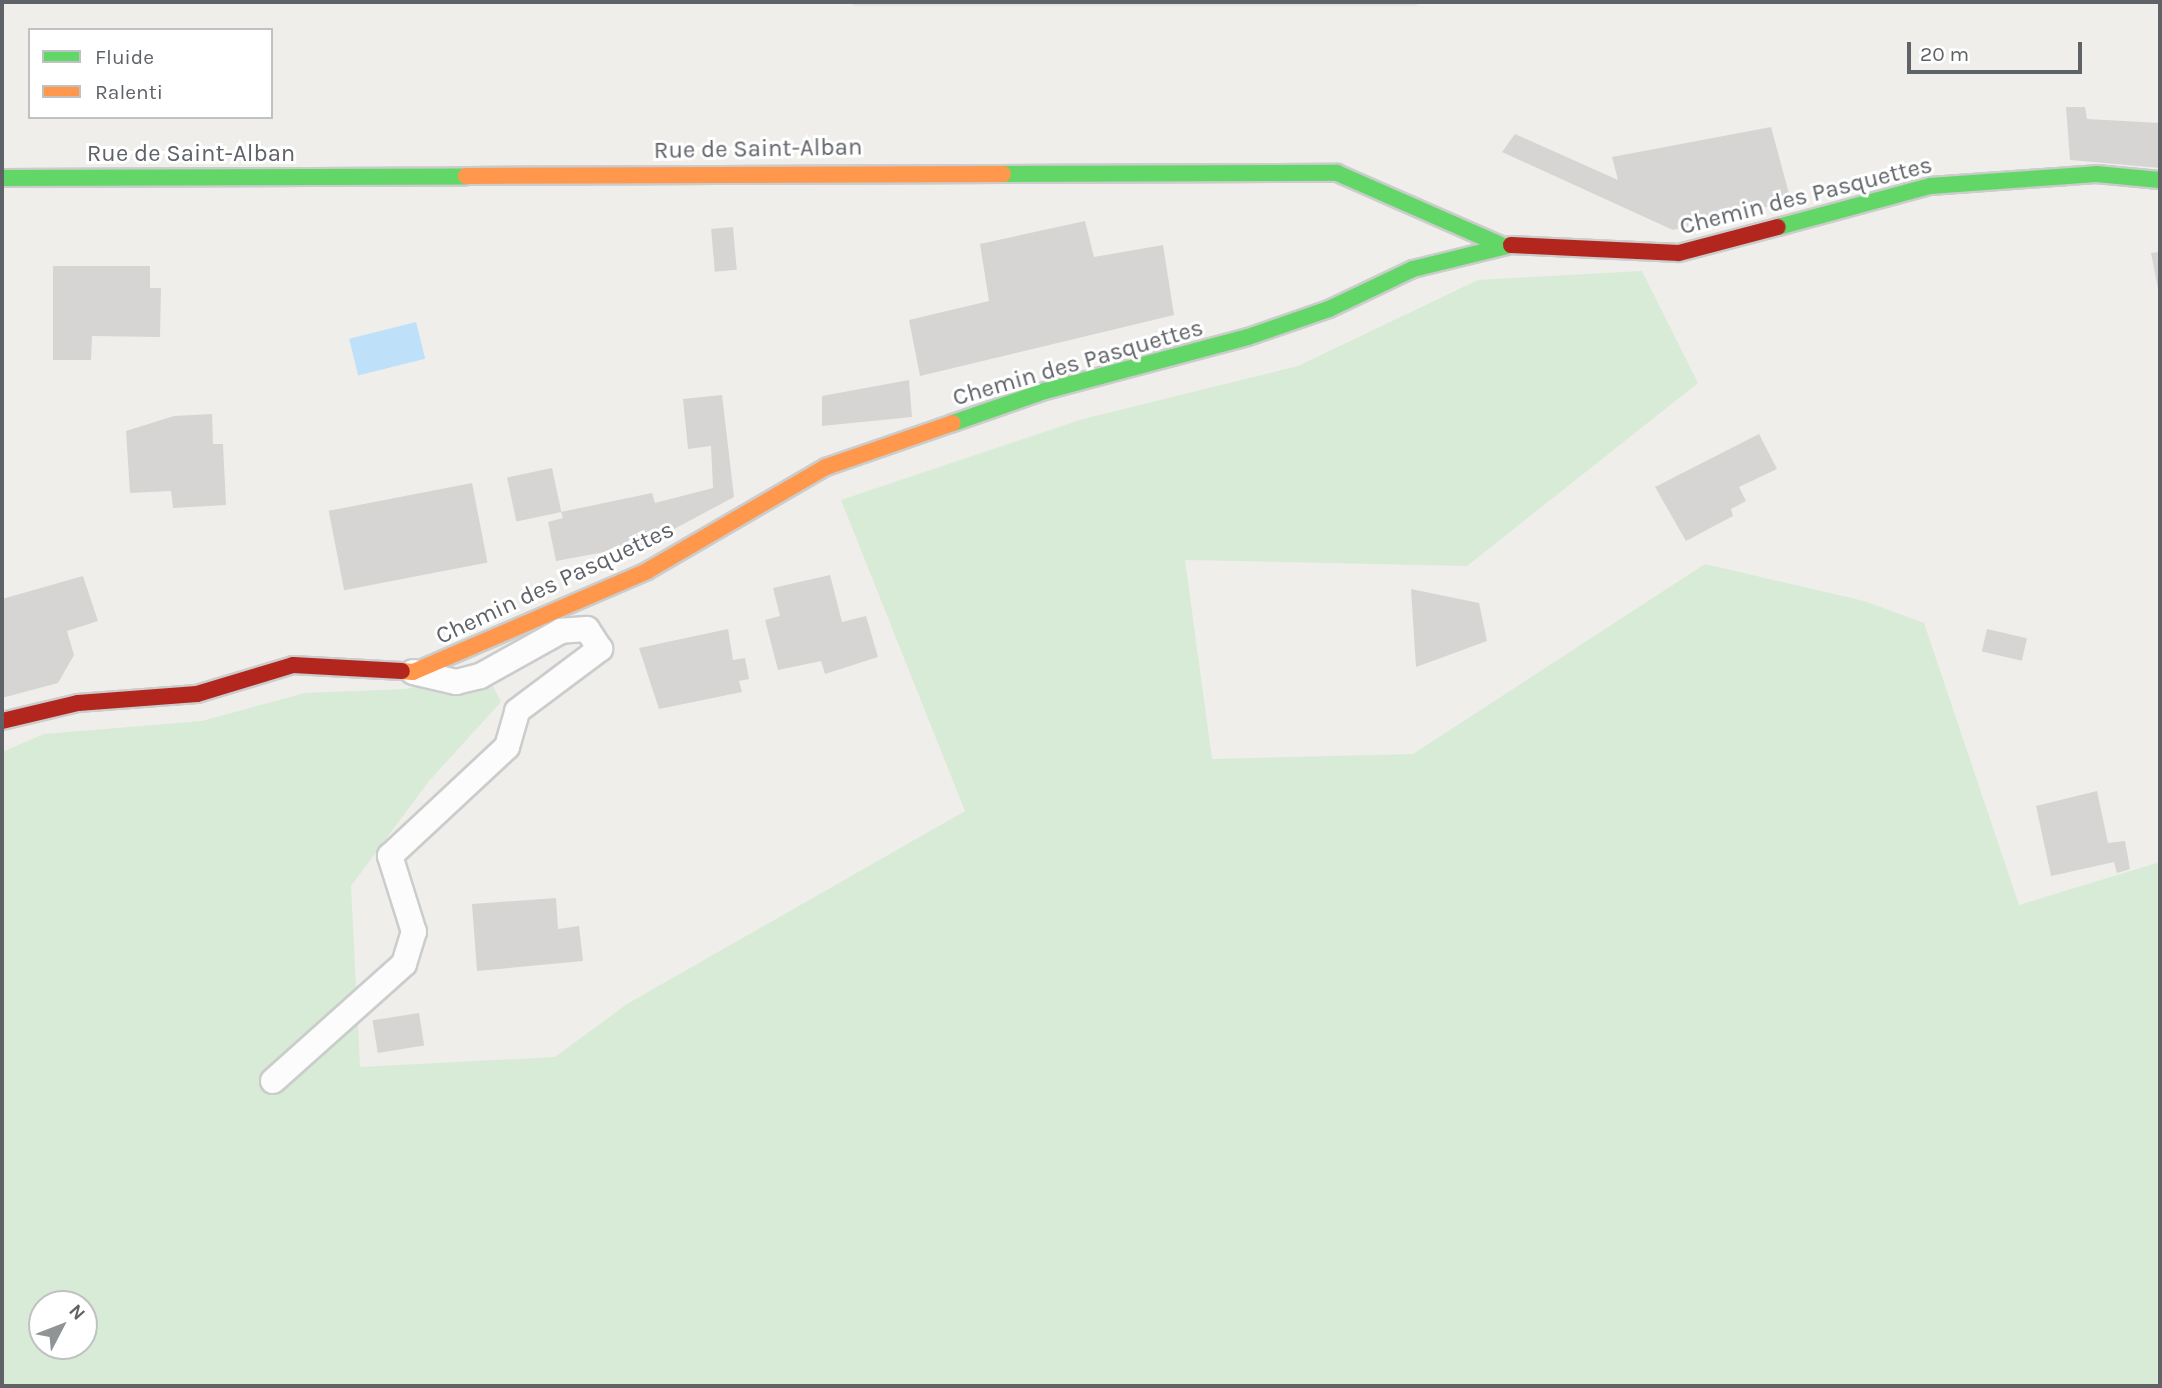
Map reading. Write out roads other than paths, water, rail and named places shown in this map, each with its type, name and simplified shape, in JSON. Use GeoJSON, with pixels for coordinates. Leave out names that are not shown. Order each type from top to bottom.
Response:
{"type":"FeatureCollection","features":[{"type":"Feature","properties":{"kind":"street","name":"Rue de Saint-Alban"},"geometry":{"type":"LineString","coordinates":[[2,178],[1337,173],[1499,244]]}},
{"type":"Feature","properties":{"kind":"street","name":"Chemin des Pasquettes"},"geometry":{"type":"LineString","coordinates":[[2,721],[78,703],[197,694],[293,666],[413,672],[647,571],[826,467],[1045,391],[1248,337],[1329,309],[1413,269],[1499,244],[1679,253],[1930,186],[2096,174],[2160,180]]}},
{"type":"Feature","properties":{"kind":"lane"},"geometry":{"type":"LineString","coordinates":[[273,1082],[404,964],[414,932],[390,856],[507,747],[517,711],[600,649],[587,629],[561,631],[480,676],[456,682],[413,672]]}},
{"type":"Feature","properties":{"kind":"water"},"geometry":{"type":"Polygon","coordinates":[[[416,322],[425,359],[358,376],[349,339],[416,322]]]}},
{"type":"Feature","properties":{"kind":"railway"},"geometry":{"type":"LineString","coordinates":[[853,2],[1417,2]]}}]}
